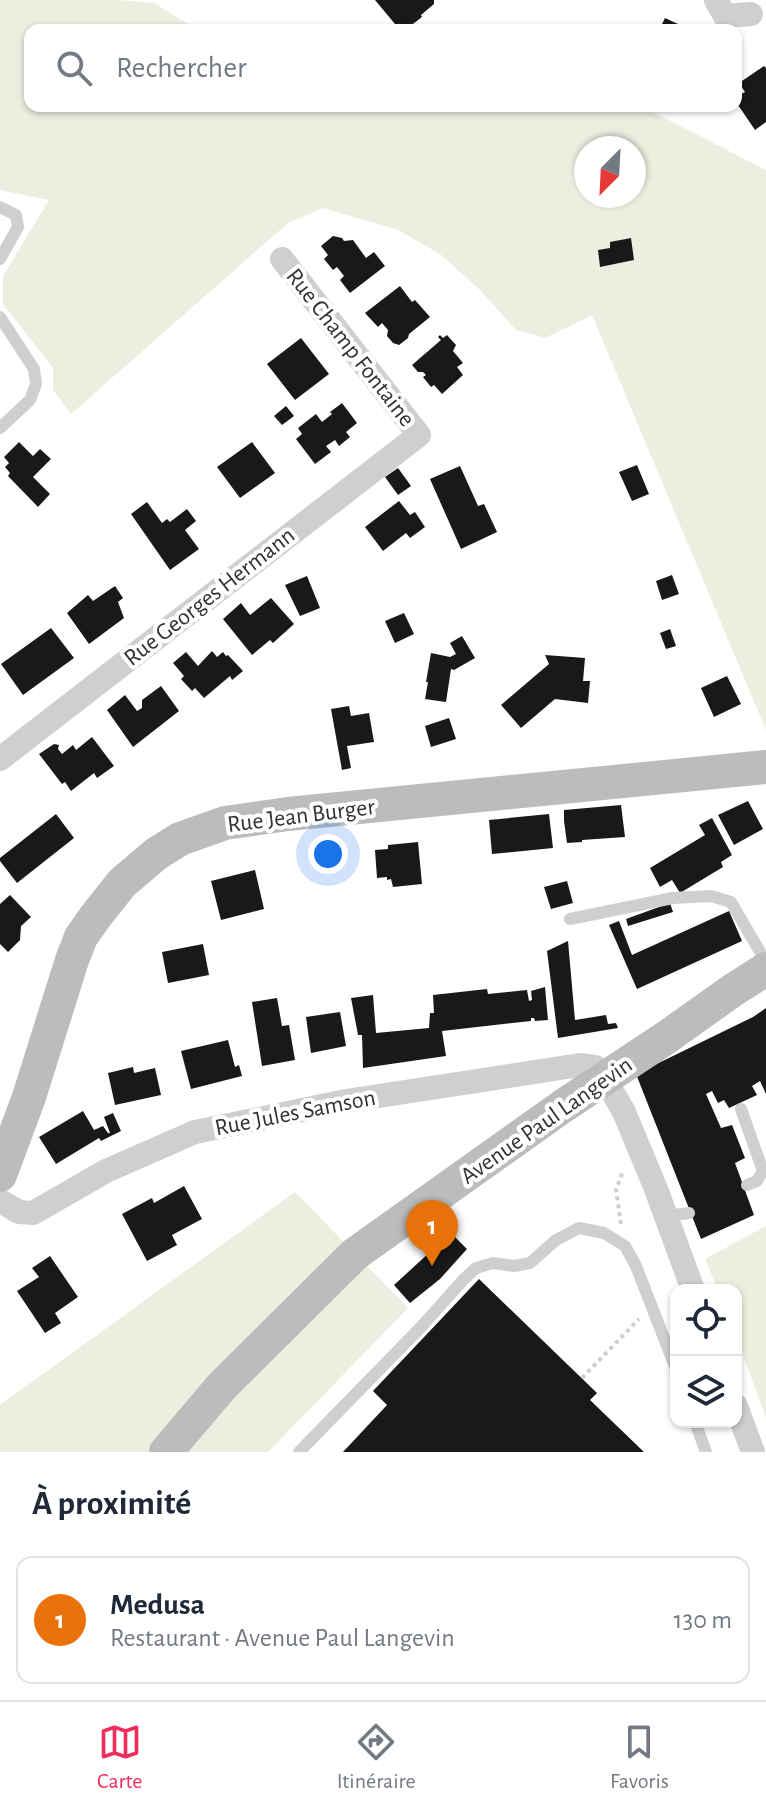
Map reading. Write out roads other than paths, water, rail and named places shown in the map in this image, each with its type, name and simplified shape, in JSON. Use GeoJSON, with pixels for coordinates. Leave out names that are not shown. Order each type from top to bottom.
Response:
{"type":"FeatureCollection","features":[{"type":"Feature","properties":{"kind":"main road","name":"Rue Jean Burger"},"geometry":{"type":"LineString","coordinates":[[0,1175],[25,1110],[81,937],[122,883],[156,854],[180,839],[225,823],[288,814],[766,767]]}},
{"type":"Feature","properties":{"kind":"main road","name":"Avenue Paul Langevin"},"geometry":{"type":"LineString","coordinates":[[166,1452],[222,1386],[355,1254],[549,1116],[766,969]]}},
{"type":"Feature","properties":{"kind":"street"},"geometry":{"type":"LineString","coordinates":[[716,0],[725,16],[751,14]]}},
{"type":"Feature","properties":{"kind":"street","name":"Rue Champ Fontaine"},"geometry":{"type":"LineString","coordinates":[[282,259],[419,435]]}},
{"type":"Feature","properties":{"kind":"street","name":"Rue Georges Hermann"},"geometry":{"type":"LineString","coordinates":[[0,759],[419,435]]}},
{"type":"Feature","properties":{"kind":"street","name":"Rue Jules Samson"},"geometry":{"type":"LineString","coordinates":[[0,1201],[19,1212],[33,1213],[106,1171],[195,1132],[331,1104],[580,1065],[595,1067],[605,1079]]}},
{"type":"Feature","properties":{"kind":"street"},"geometry":{"type":"LineString","coordinates":[[605,1079],[624,1112],[637,1145],[677,1214],[692,1284]]}},
{"type":"Feature","properties":{"kind":"street"},"geometry":{"type":"LineString","coordinates":[[742,1422],[753,1452]]}},
{"type":"Feature","properties":{"kind":"lane"},"geometry":{"type":"LineString","coordinates":[[0,207],[16,215],[18,227],[0,259]]}},
{"type":"Feature","properties":{"kind":"lane"},"geometry":{"type":"LineString","coordinates":[[0,317],[34,369],[36,384],[30,400],[0,428]]}},
{"type":"Feature","properties":{"kind":"lane"},"geometry":{"type":"LineString","coordinates":[[570,919],[673,898],[711,896],[731,902],[766,962]]}},
{"type":"Feature","properties":{"kind":"lane"},"geometry":{"type":"LineString","coordinates":[[741,1109],[763,1171],[757,1181],[747,1185]]}},
{"type":"Feature","properties":{"kind":"lane"},"geometry":{"type":"LineString","coordinates":[[299,1452],[476,1268],[493,1263],[514,1266],[530,1263],[556,1240],[579,1228],[604,1233],[625,1246],[636,1266],[671,1356]]}},
{"type":"Feature","properties":{"kind":"lane"},"geometry":{"type":"LineString","coordinates":[[697,1428],[706,1452]]}},
{"type":"Feature","properties":{"kind":"place","name":"Medusa"},"geometry":{"type":"Point","coordinates":[432,1266]}}]}
